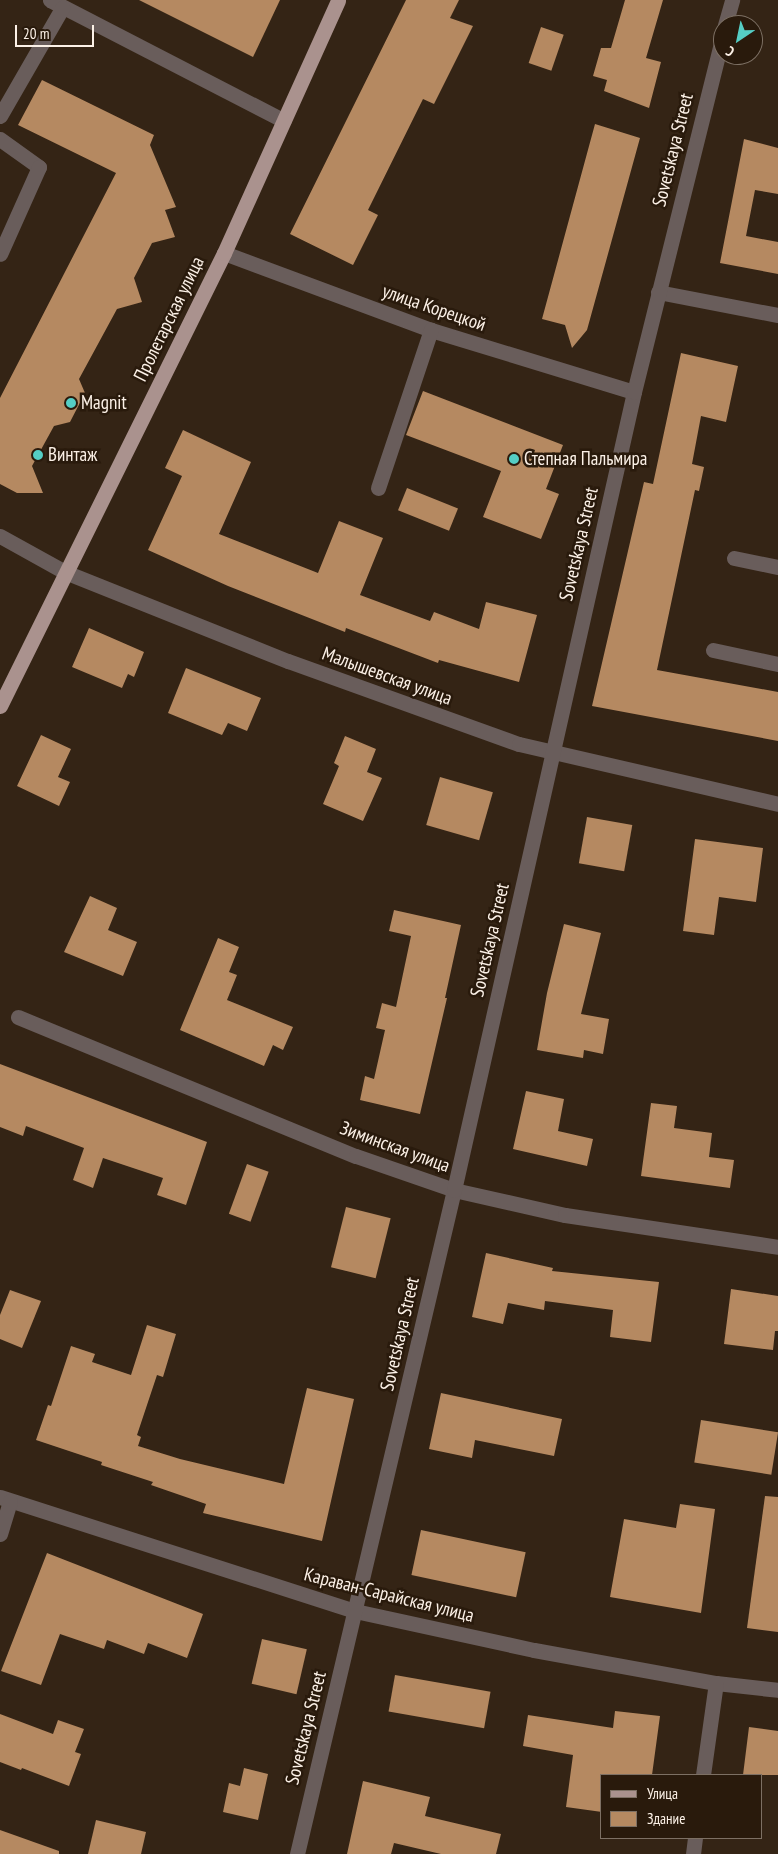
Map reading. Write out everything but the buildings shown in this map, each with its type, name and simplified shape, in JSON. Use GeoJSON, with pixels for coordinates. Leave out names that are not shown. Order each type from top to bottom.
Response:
{"type":"FeatureCollection","features":[{"type":"Feature","properties":{"kind":"main road","name":"Пролетарская улица"},"geometry":{"type":"LineString","coordinates":[[0,706],[224,253],[338,0]]}},
{"type":"Feature","properties":{"kind":"street"},"geometry":{"type":"LineString","coordinates":[[728,15],[732,0]]}},
{"type":"Feature","properties":{"kind":"street"},"geometry":{"type":"LineString","coordinates":[[0,116],[56,4],[284,121]]}},
{"type":"Feature","properties":{"kind":"street","name":"Sovetskaya Street"},"geometry":{"type":"LineString","coordinates":[[297,1854],[454,1190],[634,392],[715,65]]}},
{"type":"Feature","properties":{"kind":"street"},"geometry":{"type":"LineString","coordinates":[[0,139],[38,167],[0,254]]}},
{"type":"Feature","properties":{"kind":"street","name":"улица Корецкой"},"geometry":{"type":"LineString","coordinates":[[224,253],[431,330],[634,392]]}},
{"type":"Feature","properties":{"kind":"street"},"geometry":{"type":"LineString","coordinates":[[658,292],[778,315]]}},
{"type":"Feature","properties":{"kind":"street"},"geometry":{"type":"LineString","coordinates":[[378,488],[431,330]]}},
{"type":"Feature","properties":{"kind":"street","name":"Малышевская улица"},"geometry":{"type":"LineString","coordinates":[[0,536],[65,572],[288,661],[519,744],[778,804]]}},
{"type":"Feature","properties":{"kind":"street"},"geometry":{"type":"LineString","coordinates":[[734,558],[778,567]]}},
{"type":"Feature","properties":{"kind":"street"},"geometry":{"type":"LineString","coordinates":[[713,650],[778,664]]}},
{"type":"Feature","properties":{"kind":"street","name":"Зиминская улица"},"geometry":{"type":"LineString","coordinates":[[18,1017],[356,1156],[454,1190],[565,1215],[778,1247]]}},
{"type":"Feature","properties":{"kind":"street"},"geometry":{"type":"LineString","coordinates":[[0,1534],[5,1500]]}},
{"type":"Feature","properties":{"kind":"street","name":"Караван-Сарайская улица"},"geometry":{"type":"LineString","coordinates":[[5,1500],[355,1611],[534,1650],[716,1683],[778,1690]]}},
{"type":"Feature","properties":{"kind":"street"},"geometry":{"type":"LineString","coordinates":[[703,1774],[716,1683]]}},
{"type":"Feature","properties":{"kind":"street"},"geometry":{"type":"LineString","coordinates":[[693,1854],[695,1839]]}},
{"type":"Feature","properties":{"kind":"place","name":"Magnit"},"geometry":{"type":"Point","coordinates":[71,403]}},
{"type":"Feature","properties":{"kind":"place","name":"Винтаж"},"geometry":{"type":"Point","coordinates":[38,455]}},
{"type":"Feature","properties":{"kind":"place","name":"Степная Пальмира"},"geometry":{"type":"Point","coordinates":[514,459]}}]}
